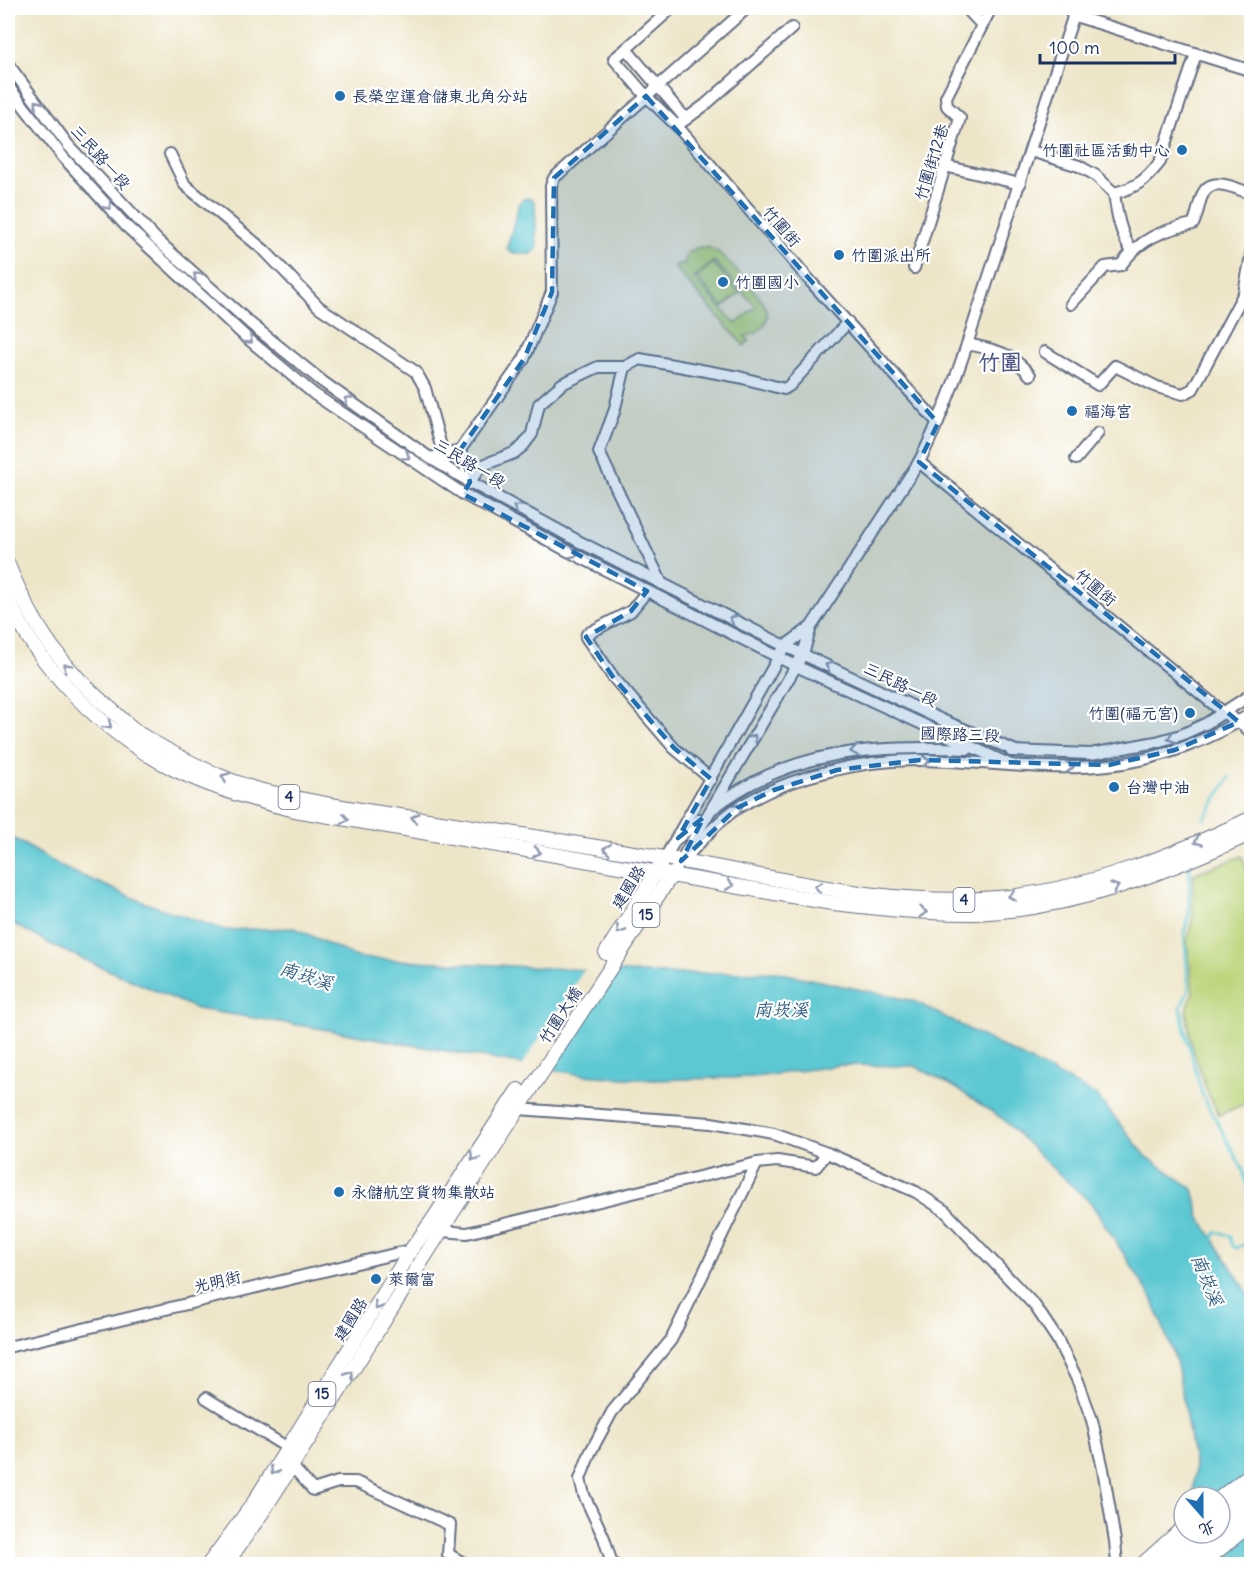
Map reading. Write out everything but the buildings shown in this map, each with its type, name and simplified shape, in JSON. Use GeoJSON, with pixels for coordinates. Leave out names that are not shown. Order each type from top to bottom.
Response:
{"type":"FeatureCollection","features":[{"type":"Feature","properties":{"kind":"highway"},"geometry":{"type":"LineString","coordinates":[[1232,1505],[1251,1488]]}},
{"type":"Feature","properties":{"kind":"highway"},"geometry":{"type":"LineString","coordinates":[[1232,1521],[1251,1506]]}},
{"type":"Feature","properties":{"kind":"highway"},"geometry":{"type":"LineString","coordinates":[[1162,1564],[1184,1545]]}},
{"type":"Feature","properties":{"kind":"highway"},"geometry":{"type":"LineString","coordinates":[[1180,1564],[1203,1545]]}},
{"type":"Feature","properties":{"kind":"main road","name":"4"},"geometry":{"type":"LineString","coordinates":[[8,565],[24,603],[59,659],[94,695],[139,733],[214,773],[247,787],[318,803],[665,858],[823,888],[878,896],[960,900],[1002,898],[1052,890],[1101,878],[1169,854],[1251,818]]}},
{"type":"Feature","properties":{"kind":"main road","name":"4"},"geometry":{"type":"LineString","coordinates":[[8,598],[14,612],[48,666],[103,722],[175,769],[243,797],[295,810],[826,902],[895,910],[977,912],[1046,905],[1108,890],[1173,867],[1251,833]]}},
{"type":"Feature","properties":{"kind":"main road","name":"建國路"},"geometry":{"type":"LineString","coordinates":[[613,954],[665,858]]}},
{"type":"Feature","properties":{"kind":"main road","name":"建國路"},"geometry":{"type":"LineString","coordinates":[[613,954],[672,874]]}},
{"type":"Feature","properties":{"kind":"main road","name":"竹圍大橋"},"geometry":{"type":"LineString","coordinates":[[524,1091],[613,954]]}},
{"type":"Feature","properties":{"kind":"main road","name":"建國路"},"geometry":{"type":"LineString","coordinates":[[226,1564],[263,1512],[518,1109],[524,1091]]}},
{"type":"Feature","properties":{"kind":"main road","name":"建國路"},"geometry":{"type":"LineString","coordinates":[[209,1564],[253,1504],[411,1250],[524,1091]]}},
{"type":"Feature","properties":{"kind":"main road"},"geometry":{"type":"LineString","coordinates":[[1232,1488],[1251,1473]]}},
{"type":"Feature","properties":{"kind":"main road"},"geometry":{"type":"LineString","coordinates":[[1201,1564],[1251,1523]]}},
{"type":"Feature","properties":{"kind":"main road"},"geometry":{"type":"LineString","coordinates":[[1143,1564],[1172,1538]]}},
{"type":"Feature","properties":{"kind":"street"},"geometry":{"type":"LineString","coordinates":[[672,8],[626,49],[658,85],[681,122],[705,105],[792,28]]}},
{"type":"Feature","properties":{"kind":"street"},"geometry":{"type":"LineString","coordinates":[[430,458],[460,450],[524,359],[552,292],[551,186],[554,178],[747,8]]}},
{"type":"Feature","properties":{"kind":"street"},"geometry":{"type":"LineString","coordinates":[[966,8],[982,25]]}},
{"type":"Feature","properties":{"kind":"street","name":"竹圍街12巷"},"geometry":{"type":"LineString","coordinates":[[914,268],[960,118],[947,106],[946,97],[991,8]]}},
{"type":"Feature","properties":{"kind":"street"},"geometry":{"type":"LineString","coordinates":[[681,861],[803,654],[811,627],[919,462],[938,423],[968,344],[1075,9],[1196,54],[1251,71]]}},
{"type":"Feature","properties":{"kind":"street","name":"竹圍街"},"geometry":{"type":"LineString","coordinates":[[626,49],[614,59],[646,96],[681,122],[770,235],[938,423]]}},
{"type":"Feature","properties":{"kind":"street"},"geometry":{"type":"LineString","coordinates":[[1114,193],[1131,189],[1149,176],[1160,162],[1196,54]]}},
{"type":"Feature","properties":{"kind":"street","name":"三民路一段"},"geometry":{"type":"LineString","coordinates":[[8,64],[68,145],[158,241],[251,324],[323,382],[430,458],[470,482],[662,584],[785,646],[942,720],[1016,751]]}},
{"type":"Feature","properties":{"kind":"street","name":"三民路一段"},"geometry":{"type":"LineString","coordinates":[[8,86],[63,157],[125,225],[247,338],[314,394],[463,494],[566,550],[796,666],[1011,765]]}},
{"type":"Feature","properties":{"kind":"street"},"geometry":{"type":"LineString","coordinates":[[1031,151],[1079,166],[1095,175],[1114,193],[1122,235],[1131,250]]}},
{"type":"Feature","properties":{"kind":"street"},"geometry":{"type":"LineString","coordinates":[[170,154],[186,184],[265,251],[319,307],[416,372],[425,388],[446,467]]}},
{"type":"Feature","properties":{"kind":"street"},"geometry":{"type":"LineString","coordinates":[[945,166],[1020,184]]}},
{"type":"Feature","properties":{"kind":"street"},"geometry":{"type":"LineString","coordinates":[[1071,304],[1105,267],[1121,265],[1131,250],[1167,229],[1193,224],[1203,194],[1211,185],[1228,186],[1251,194]]}},
{"type":"Feature","properties":{"kind":"street"},"geometry":{"type":"LineString","coordinates":[[1045,351],[1098,385],[1115,366],[1157,387],[1183,394],[1193,389],[1244,292],[1251,250]]}},
{"type":"Feature","properties":{"kind":"street"},"geometry":{"type":"LineString","coordinates":[[463,494],[481,466],[514,453],[523,446],[532,434],[539,404],[561,384],[598,367],[626,367],[640,359],[784,389],[848,322]]}},
{"type":"Feature","properties":{"kind":"street"},"geometry":{"type":"LineString","coordinates":[[968,344],[1007,354],[1020,363],[1030,375]]}},
{"type":"Feature","properties":{"kind":"street"},"geometry":{"type":"LineString","coordinates":[[626,367],[614,412],[599,452],[662,584]]}},
{"type":"Feature","properties":{"kind":"street"},"geometry":{"type":"LineString","coordinates":[[1076,459],[1098,433]]}},
{"type":"Feature","properties":{"kind":"street"},"geometry":{"type":"LineString","coordinates":[[460,450],[470,482]]}},
{"type":"Feature","properties":{"kind":"street","name":"竹圍街"},"geometry":{"type":"LineString","coordinates":[[919,462],[1251,733]]}},
{"type":"Feature","properties":{"kind":"street"},"geometry":{"type":"LineString","coordinates":[[647,591],[631,611],[587,634],[586,637],[613,677],[674,747],[711,779]]}},
{"type":"Feature","properties":{"kind":"street"},"geometry":{"type":"LineString","coordinates":[[678,838],[778,657],[785,646],[811,627]]}},
{"type":"Feature","properties":{"kind":"street","name":"國際路三段"},"geometry":{"type":"LineString","coordinates":[[681,861],[715,826],[737,808],[774,790],[805,779],[837,770],[920,760],[1076,767],[1142,760],[1207,738],[1232,717],[1251,694]]}},
{"type":"Feature","properties":{"kind":"street","name":"國際路三段"},"geometry":{"type":"LineString","coordinates":[[678,838],[727,798],[765,778],[827,755],[881,748],[920,747],[1091,754],[1156,742],[1251,713]]}},
{"type":"Feature","properties":{"kind":"street","name":"建國路"},"geometry":{"type":"LineString","coordinates":[[665,858],[678,838]]}},
{"type":"Feature","properties":{"kind":"street","name":"建國路"},"geometry":{"type":"LineString","coordinates":[[672,874],[681,861]]}},
{"type":"Feature","properties":{"kind":"street"},"geometry":{"type":"LineString","coordinates":[[518,1109],[711,1123],[774,1134],[826,1153],[916,1192],[945,1211],[1035,1306],[1057,1339],[1078,1381],[1092,1420],[1103,1469],[1117,1564]]}},
{"type":"Feature","properties":{"kind":"street"},"geometry":{"type":"LineString","coordinates":[[441,1231],[467,1233],[757,1163],[777,1161],[816,1167],[826,1153]]}},
{"type":"Feature","properties":{"kind":"street"},"geometry":{"type":"LineString","coordinates":[[612,1564],[604,1538],[584,1495],[580,1479],[590,1453],[612,1412],[671,1340],[757,1163]]}},
{"type":"Feature","properties":{"kind":"street","name":"光明街"},"geometry":{"type":"LineString","coordinates":[[8,1347],[432,1245]]}},
{"type":"Feature","properties":{"kind":"street"},"geometry":{"type":"LineString","coordinates":[[206,1398],[288,1448]]}},
{"type":"Feature","properties":{"kind":"street"},"geometry":{"type":"LineString","coordinates":[[292,1466],[313,1490],[338,1482],[356,1482],[450,1525],[448,1554],[465,1564]]}},
{"type":"Feature","properties":{"kind":"highlighted area"},"geometry":{"type":"Polygon","coordinates":[[[646,96],[938,423],[919,462],[1239,722],[1175,750],[1109,765],[920,760],[837,770],[774,790],[737,808],[681,861],[704,817],[678,838],[711,779],[674,748],[613,677],[586,637],[631,611],[647,591],[463,494],[470,482],[460,450],[524,359],[552,292],[554,178],[646,96]]]}},
{"type":"Feature","properties":{"kind":"green space"},"geometry":{"type":"Polygon","coordinates":[[[700,247],[716,251],[742,277],[764,304],[767,315],[764,326],[756,333],[745,336],[749,341],[744,346],[674,267],[679,263],[683,266],[688,252],[700,247]],[[714,261],[694,278],[736,324],[756,307],[714,261]]]}},
{"type":"Feature","properties":{"kind":"green space"},"geometry":{"type":"Polygon","coordinates":[[[713,263],[740,293],[723,307],[697,277],[713,263]]]}},
{"type":"Feature","properties":{"kind":"green space"},"geometry":{"type":"Polygon","coordinates":[[[1242,856],[1252,884],[1251,1101],[1219,1115],[1207,1091],[1192,1046],[1186,1011],[1193,992],[1187,941],[1193,917],[1193,874],[1242,856]]]}},
{"type":"Feature","properties":{"kind":"water"},"geometry":{"type":"Polygon","coordinates":[[[531,198],[535,203],[537,249],[531,254],[511,253],[507,248],[519,204],[523,199],[531,198]]]}},
{"type":"Feature","properties":{"kind":"water","name":"南崁溪"},"geometry":{"type":"Polygon","coordinates":[[[8,835],[64,868],[148,904],[224,930],[295,928],[358,958],[664,974],[777,972],[914,1001],[1096,1095],[1146,1156],[1193,1189],[1200,1218],[1251,1298],[1251,1564],[1189,1564],[1208,1545],[1232,1545],[1232,1485],[1194,1485],[1195,1468],[1177,1364],[1152,1298],[1091,1203],[1003,1119],[956,1088],[915,1066],[841,1065],[755,1077],[654,1080],[583,1075],[197,1009],[58,948],[8,921],[8,835]]]}},
{"type":"Feature","properties":{"kind":"pier"},"geometry":{"type":"Polygon","coordinates":[[[586,967],[617,969],[551,1072],[521,1067],[586,967]]]}},
{"type":"Feature","properties":{"kind":"waterway"},"geometry":{"type":"LineString","coordinates":[[1204,819],[1230,777]]}},
{"type":"Feature","properties":{"kind":"waterway"},"geometry":{"type":"LineString","coordinates":[[1190,865],[1189,916],[1184,933],[1189,989],[1181,1007],[1184,1026],[1202,1094],[1243,1170],[1249,1196],[1248,1242],[1237,1248],[1232,1245],[1231,1237],[1223,1233],[1216,1233],[1211,1242]]}},
{"type":"Feature","properties":{"kind":"place","name":"長榮空運倉儲東北角分站"},"geometry":{"type":"Point","coordinates":[340,96]}},
{"type":"Feature","properties":{"kind":"place","name":"竹圍社區活動中心"},"geometry":{"type":"Point","coordinates":[1182,150]}},
{"type":"Feature","properties":{"kind":"place","name":"竹圍派出所"},"geometry":{"type":"Point","coordinates":[839,255]}},
{"type":"Feature","properties":{"kind":"place","name":"竹圍國小"},"geometry":{"type":"Point","coordinates":[723,282]}},
{"type":"Feature","properties":{"kind":"place","name":"福海宮"},"geometry":{"type":"Point","coordinates":[1072,411]}},
{"type":"Feature","properties":{"kind":"place","name":"竹圍(福元宮)"},"geometry":{"type":"Point","coordinates":[1190,713]}},
{"type":"Feature","properties":{"kind":"place","name":"台灣中油"},"geometry":{"type":"Point","coordinates":[1114,787]}},
{"type":"Feature","properties":{"kind":"place","name":"永儲航空貨物集散站"},"geometry":{"type":"Point","coordinates":[339,1192]}},
{"type":"Feature","properties":{"kind":"place","name":"萊爾富"},"geometry":{"type":"Point","coordinates":[376,1279]}},
{"type":"Feature","properties":{"kind":"district","name":"竹圍"},"geometry":{"type":"Point","coordinates":[1000,362]}}]}
